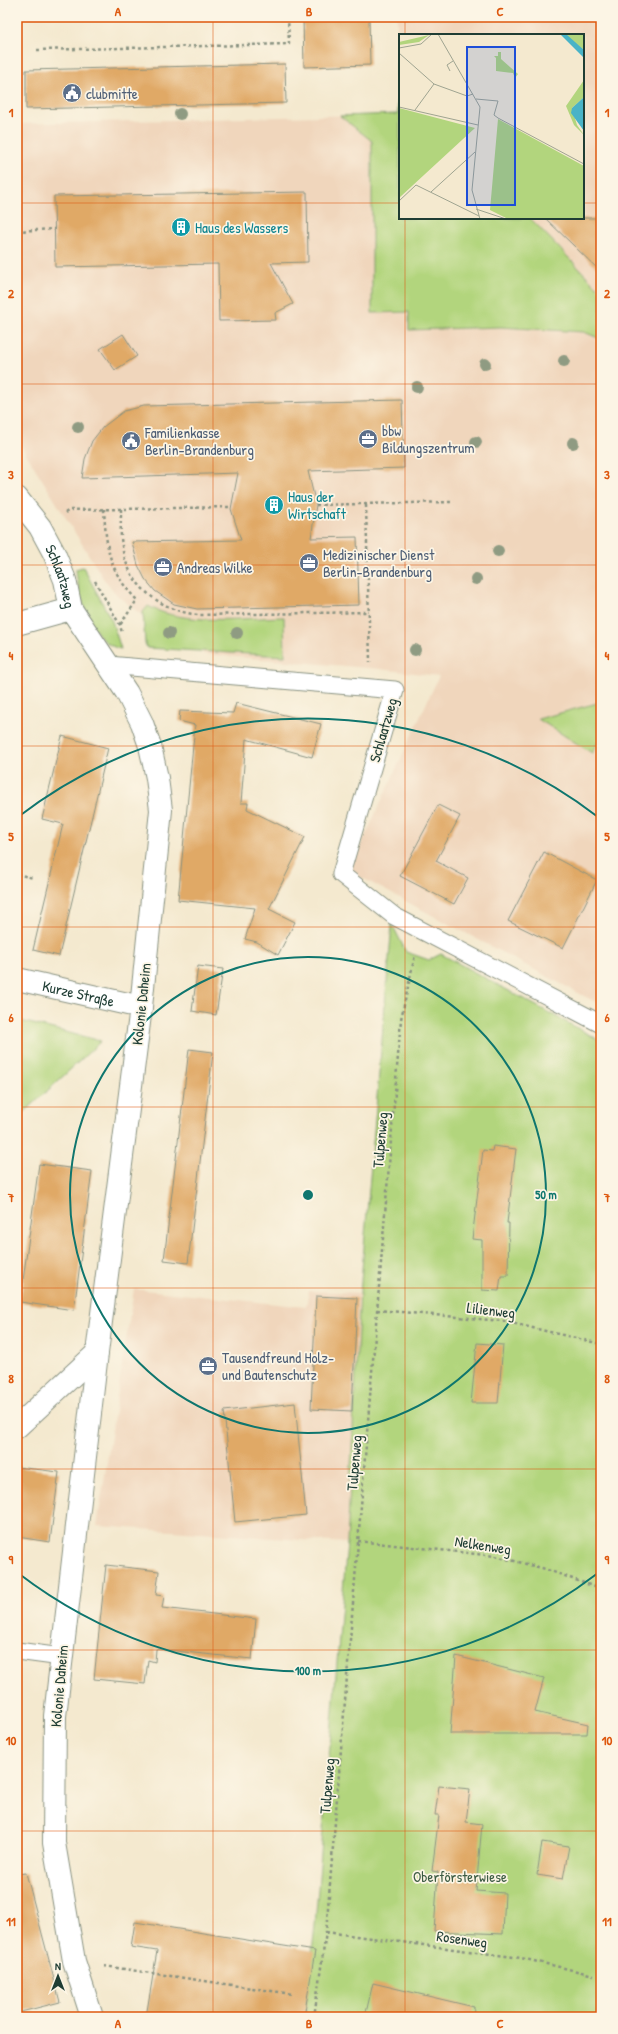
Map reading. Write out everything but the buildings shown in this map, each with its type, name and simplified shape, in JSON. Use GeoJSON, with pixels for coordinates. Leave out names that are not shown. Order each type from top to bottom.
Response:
{"type":"FeatureCollection","features":[{"type":"Feature","properties":{"kind":"street","name":"Schlaatzweg"},"geometry":{"type":"LineString","coordinates":[[17,498],[40,527],[54,553],[65,580],[71,609],[108,665]]}},
{"type":"Feature","properties":{"kind":"street"},"geometry":{"type":"LineString","coordinates":[[17,624],[71,609]]}},
{"type":"Feature","properties":{"kind":"street","name":"Kolonie Daheim"},"geometry":{"type":"LineString","coordinates":[[92,2017],[74,1961],[54,1843],[55,1716],[141,1007],[160,804],[158,778],[150,746],[142,723],[127,693],[108,665]]}},
{"type":"Feature","properties":{"kind":"street","name":"Kurze Straße"},"geometry":{"type":"LineString","coordinates":[[17,979],[141,1007]]}},
{"type":"Feature","properties":{"kind":"street"},"geometry":{"type":"LineString","coordinates":[[17,1426],[98,1353]]}},
{"type":"Feature","properties":{"kind":"lane","name":"Schlaatzweg"},"geometry":{"type":"LineString","coordinates":[[108,665],[395,690],[341,874],[394,916],[601,1024]]}},
{"type":"Feature","properties":{"kind":"lane"},"geometry":{"type":"LineString","coordinates":[[17,1651],[62,1657]]}},
{"type":"Feature","properties":{"kind":"path"},"geometry":{"type":"LineString","coordinates":[[37,50],[289,44],[288,17]]}},
{"type":"Feature","properties":{"kind":"path"},"geometry":{"type":"LineString","coordinates":[[17,230],[55,230]]}},
{"type":"Feature","properties":{"kind":"path"},"geometry":{"type":"LineString","coordinates":[[316,505],[452,502]]}},
{"type":"Feature","properties":{"kind":"path"},"geometry":{"type":"LineString","coordinates":[[366,504],[370,647]]}},
{"type":"Feature","properties":{"kind":"path"},"geometry":{"type":"LineString","coordinates":[[69,510],[231,507]]}},
{"type":"Feature","properties":{"kind":"path"},"geometry":{"type":"LineString","coordinates":[[104,509],[106,544],[110,560],[120,581],[137,600],[120,625]]}},
{"type":"Feature","properties":{"kind":"path"},"geometry":{"type":"LineString","coordinates":[[120,509],[122,545],[130,571],[147,594],[171,609],[198,615],[369,612]]}},
{"type":"Feature","properties":{"kind":"path"},"geometry":{"type":"LineString","coordinates":[[93,577],[120,625],[127,651],[108,665]]}},
{"type":"Feature","properties":{"kind":"path"},"geometry":{"type":"LineString","coordinates":[[17,874],[33,878]]}},
{"type":"Feature","properties":{"kind":"path","name":"Tulpenweg"},"geometry":{"type":"LineString","coordinates":[[314,2017],[326,1932],[401,1019],[415,956],[394,916]]}},
{"type":"Feature","properties":{"kind":"path","name":"Lilienweg"},"geometry":{"type":"LineString","coordinates":[[377,1310],[503,1321],[601,1344]]}},
{"type":"Feature","properties":{"kind":"path","name":"Nelkenweg"},"geometry":{"type":"LineString","coordinates":[[358,1541],[495,1556],[542,1568],[601,1589]]}},
{"type":"Feature","properties":{"kind":"path","name":"Rosenweg"},"geometry":{"type":"LineString","coordinates":[[326,1932],[521,1958],[594,1975]]}},
{"type":"Feature","properties":{"kind":"path"},"geometry":{"type":"LineString","coordinates":[[74,1961],[292,1994]]}},
{"type":"Feature","properties":{"kind":"shaded area"},"geometry":{"type":"Polygon","coordinates":[[[397,17],[601,17],[601,1005],[349,871],[439,676],[380,669],[203,654],[205,629],[148,617],[138,612],[118,596],[103,578],[17,439],[17,124],[398,114],[397,17]]]}},
{"type":"Feature","properties":{"kind":"shaded area"},"geometry":{"type":"Polygon","coordinates":[[[134,1289],[306,1307],[309,1291],[360,1293],[347,1543],[97,1526],[134,1289]]]}},
{"type":"Feature","properties":{"kind":"green space"},"geometry":{"type":"Polygon","coordinates":[[[397,63],[399,63],[399,219],[531,219],[601,291],[601,339],[584,332],[500,327],[409,330],[409,312],[372,313],[372,141],[340,116],[398,114],[397,63]]]}},
{"type":"Feature","properties":{"kind":"green space"},"geometry":{"type":"Polygon","coordinates":[[[83,567],[112,621],[121,649],[111,645],[102,638],[94,628],[88,616],[83,604],[77,579],[76,569],[83,567]]]}},
{"type":"Feature","properties":{"kind":"green space"},"geometry":{"type":"Polygon","coordinates":[[[148,606],[163,612],[196,619],[284,617],[285,656],[147,648],[145,643],[143,612],[148,606]]]}},
{"type":"Feature","properties":{"kind":"green space"},"geometry":{"type":"Polygon","coordinates":[[[601,702],[601,737],[592,753],[538,719],[601,702]]]}},
{"type":"Feature","properties":{"kind":"green space","name":"Oberförsterwiese"},"geometry":{"type":"Polygon","coordinates":[[[392,924],[406,952],[429,960],[441,954],[601,1041],[601,2017],[305,2017],[315,1925],[347,1543],[360,1293],[392,924]]]}},
{"type":"Feature","properties":{"kind":"green space"},"geometry":{"type":"Polygon","coordinates":[[[17,1020],[101,1041],[17,1119],[17,1020]]]}},
{"type":"Feature","properties":{"kind":"place","name":"clubmitte"},"geometry":{"type":"Point","coordinates":[72,93]}},
{"type":"Feature","properties":{"kind":"place","name":"Haus des Wassers"},"geometry":{"type":"Point","coordinates":[181,227]}},
{"type":"Feature","properties":{"kind":"place","name":"bbw Bildungszentrum"},"geometry":{"type":"Point","coordinates":[368,439]}},
{"type":"Feature","properties":{"kind":"place","name":"Familienkasse Berlin-Brandenburg"},"geometry":{"type":"Point","coordinates":[131,441]}},
{"type":"Feature","properties":{"kind":"place","name":"Haus der Wirtschaft"},"geometry":{"type":"Point","coordinates":[274,505]}},
{"type":"Feature","properties":{"kind":"place","name":"Medizinischer Dienst Berlin-Brandenburg"},"geometry":{"type":"Point","coordinates":[309,563]}},
{"type":"Feature","properties":{"kind":"place","name":"Andreas Wilke"},"geometry":{"type":"Point","coordinates":[163,567]}},
{"type":"Feature","properties":{"kind":"place","name":"Tausendfreund Holz- und Bautenschutz"},"geometry":{"type":"Point","coordinates":[208,1366]}}]}
